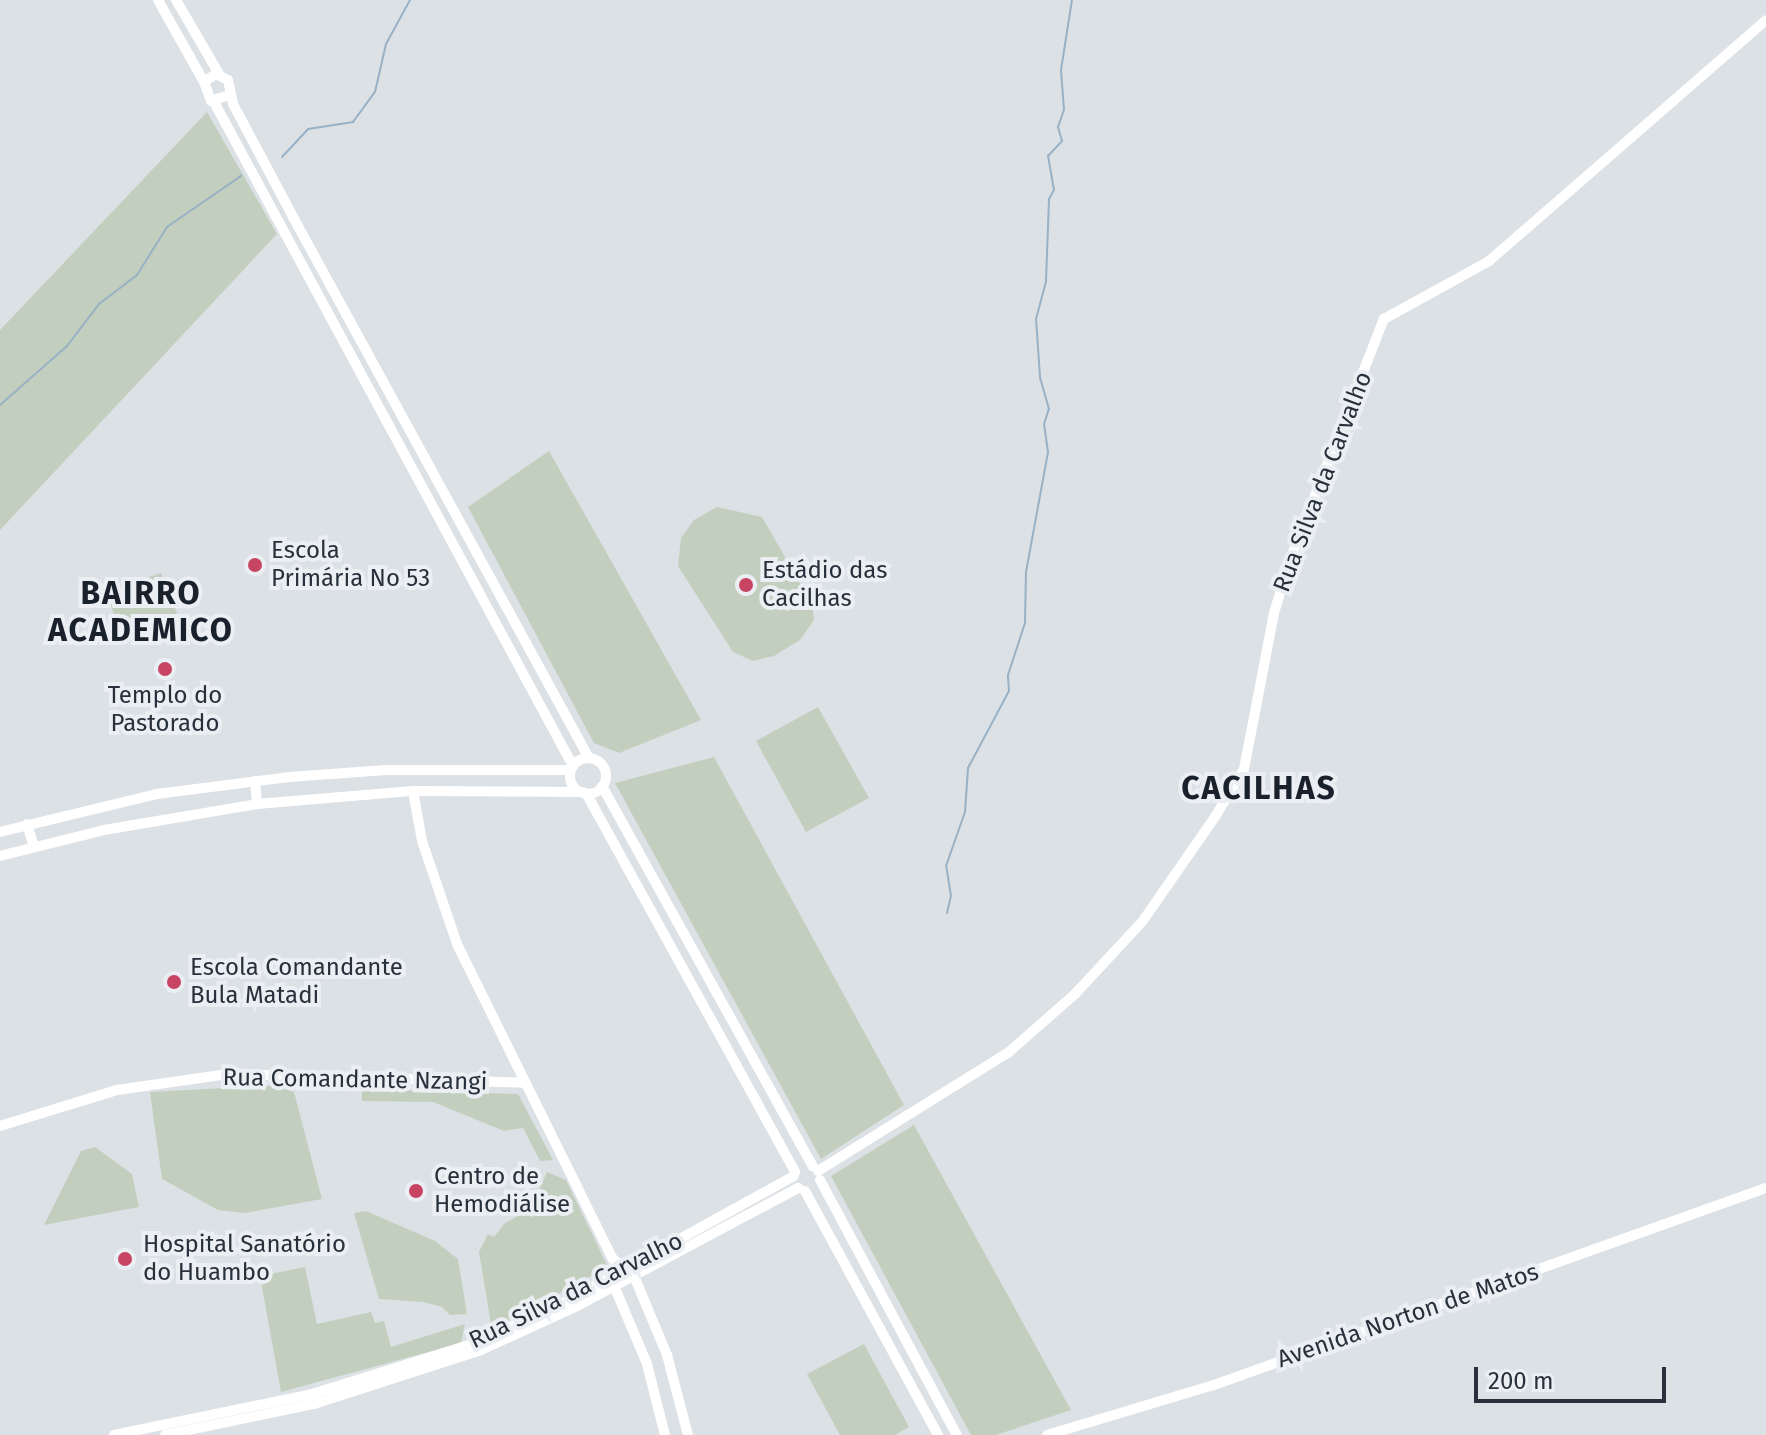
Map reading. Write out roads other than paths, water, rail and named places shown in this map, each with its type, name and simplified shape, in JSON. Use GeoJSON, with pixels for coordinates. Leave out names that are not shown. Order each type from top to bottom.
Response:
{"type":"FeatureCollection","features":[{"type":"Feature","properties":{"kind":"street"},"geometry":{"type":"LineString","coordinates":[[158,0],[204,82],[205,95],[214,102],[572,768],[571,783],[584,793],[938,1434]]}},
{"type":"Feature","properties":{"kind":"street"},"geometry":{"type":"LineString","coordinates":[[176,0],[219,74],[230,84],[229,95],[589,758],[604,768],[602,786],[817,1172],[957,1435]]}},
{"type":"Feature","properties":{"kind":"street","name":"Rua Silva da Carvalho"},"geometry":{"type":"LineString","coordinates":[[630,1272],[802,1190],[817,1172],[1009,1052],[1075,994],[1142,922],[1215,817],[1244,769],[1274,613],[1291,557],[1384,319],[1489,261],[1766,20]]}},
{"type":"Feature","properties":{"kind":"street"},"geometry":{"type":"LineString","coordinates":[[204,82],[219,74]]}},
{"type":"Feature","properties":{"kind":"street"},"geometry":{"type":"LineString","coordinates":[[214,102],[229,95]]}},
{"type":"Feature","properties":{"kind":"street"},"geometry":{"type":"LineString","coordinates":[[0,832],[157,794],[255,781],[356,771],[572,768],[589,758]]}},
{"type":"Feature","properties":{"kind":"street"},"geometry":{"type":"LineString","coordinates":[[483,791],[491,780],[486,768]]}},
{"type":"Feature","properties":{"kind":"street"},"geometry":{"type":"LineString","coordinates":[[255,781],[257,804]]}},
{"type":"Feature","properties":{"kind":"street"},"geometry":{"type":"LineString","coordinates":[[0,856],[257,804],[413,791],[584,793],[602,786]]}},
{"type":"Feature","properties":{"kind":"street"},"geometry":{"type":"LineString","coordinates":[[413,791],[436,888],[525,1083],[613,1259],[630,1272],[641,1291],[667,1355],[688,1435]]}},
{"type":"Feature","properties":{"kind":"street"},"geometry":{"type":"LineString","coordinates":[[27,824],[34,847]]}},
{"type":"Feature","properties":{"kind":"street","name":"Rua Comandante Nzangi"},"geometry":{"type":"LineString","coordinates":[[0,1126],[117,1090],[228,1074],[525,1083]]}},
{"type":"Feature","properties":{"kind":"street","name":"Rua Silva da Carvalho"},"geometry":{"type":"LineString","coordinates":[[114,1435],[184,1430],[313,1399],[365,1384],[526,1326],[630,1272],[794,1174],[817,1172]]}},
{"type":"Feature","properties":{"kind":"street","name":"Avenida Norton de Matos"},"geometry":{"type":"LineString","coordinates":[[1047,1435],[1214,1385],[1766,1188]]}},
{"type":"Feature","properties":{"kind":"street"},"geometry":{"type":"LineString","coordinates":[[613,1259],[612,1282],[647,1364],[665,1435]]}},
{"type":"Feature","properties":{"kind":"street"},"geometry":{"type":"LineString","coordinates":[[620,1302],[620,1291],[627,1284],[641,1291]]}},
{"type":"Feature","properties":{"kind":"waterway"},"geometry":{"type":"LineString","coordinates":[[282,157],[308,129],[353,122],[375,92],[386,44],[410,0]]}},
{"type":"Feature","properties":{"kind":"waterway"},"geometry":{"type":"LineString","coordinates":[[947,913],[951,896],[946,866],[965,812],[968,768],[1009,691],[1008,675],[1025,623],[1026,572],[1048,452],[1044,424],[1049,409],[1040,377],[1036,319],[1046,281],[1049,199],[1054,190],[1048,156],[1062,141],[1058,127],[1064,110],[1061,70],[1072,0]]}},
{"type":"Feature","properties":{"kind":"waterway"},"geometry":{"type":"LineString","coordinates":[[0,405],[67,346],[99,304],[137,275],[167,227],[241,176]]}},
{"type":"Feature","properties":{"kind":"place","name":"Escola Primária No 53"},"geometry":{"type":"Point","coordinates":[255,565]}},
{"type":"Feature","properties":{"kind":"place","name":"Estádio das Cacilhas"},"geometry":{"type":"Point","coordinates":[746,585]}},
{"type":"Feature","properties":{"kind":"place","name":"Templo do Pastorado"},"geometry":{"type":"Point","coordinates":[165,669]}},
{"type":"Feature","properties":{"kind":"place","name":"Escola Comandante Bula Matadi"},"geometry":{"type":"Point","coordinates":[174,982]}},
{"type":"Feature","properties":{"kind":"place","name":"Centro de Hemodiálise"},"geometry":{"type":"Point","coordinates":[416,1191]}},
{"type":"Feature","properties":{"kind":"place","name":"Hospital Sanatório do Huambo"},"geometry":{"type":"Point","coordinates":[125,1259]}},
{"type":"Feature","properties":{"kind":"district","name":"BAIRRO ACADEMICO"},"geometry":{"type":"Point","coordinates":[141,612]}},
{"type":"Feature","properties":{"kind":"district","name":"CACILHAS"},"geometry":{"type":"Point","coordinates":[1259,788]}}]}
